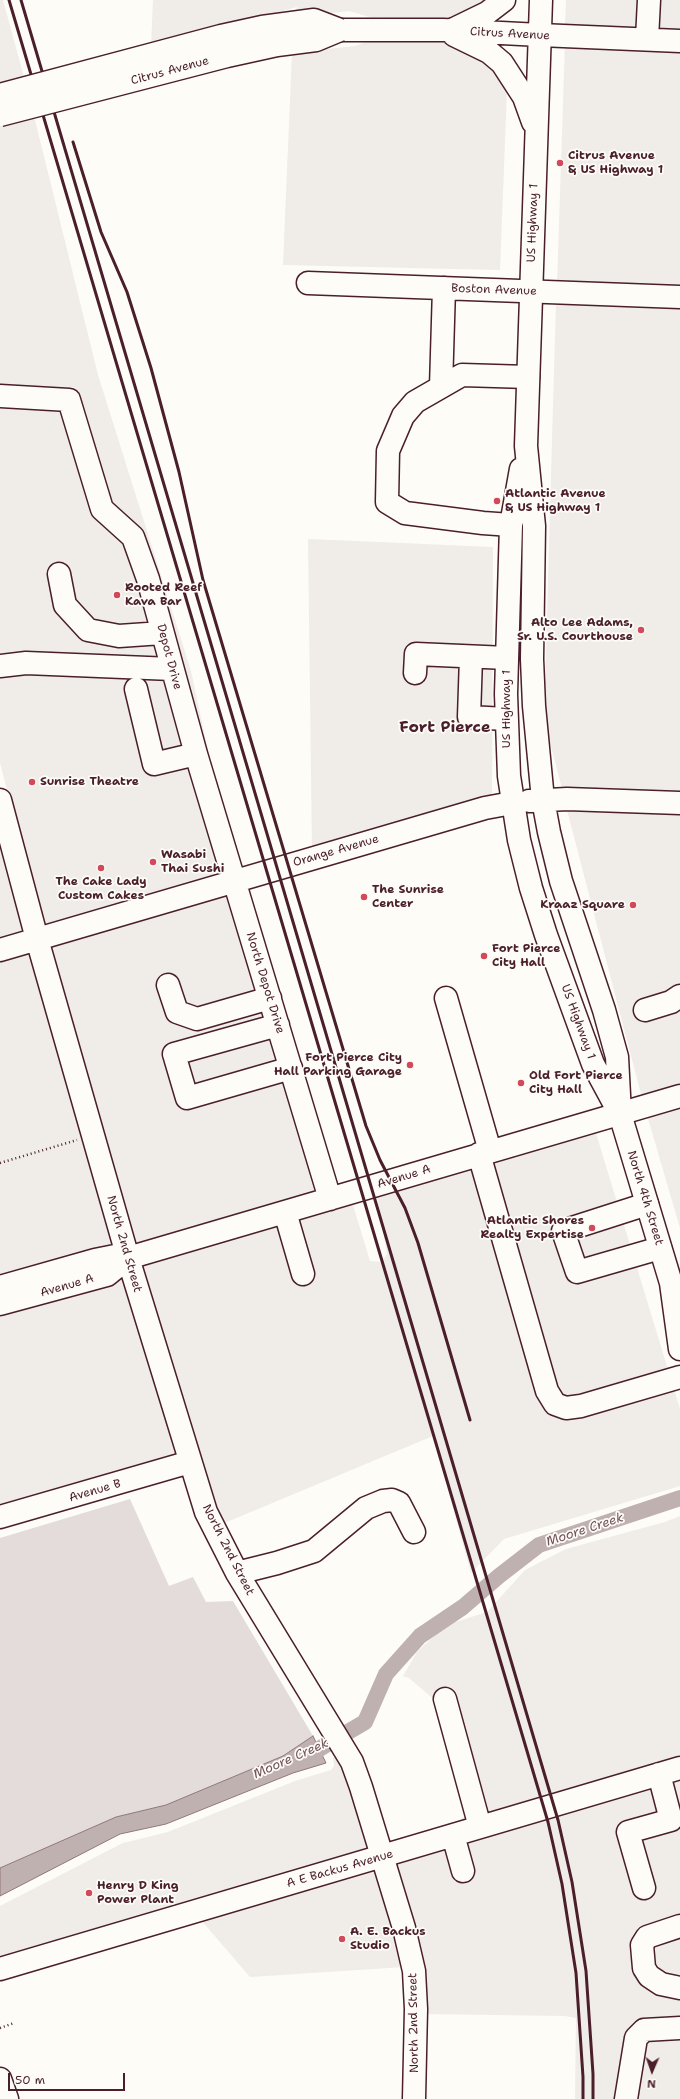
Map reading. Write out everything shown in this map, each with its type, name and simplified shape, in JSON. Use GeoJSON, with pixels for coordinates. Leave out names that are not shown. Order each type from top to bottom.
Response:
{"type":"FeatureCollection","features":[{"type":"Feature","properties":{"kind":"street"},"geometry":{"type":"LineString","coordinates":[[446,31],[486,13],[504,0]]}},
{"type":"Feature","properties":{"kind":"street","name":"US Highway 1"},"geometry":{"type":"LineString","coordinates":[[541,0],[526,446],[534,526],[532,659],[543,800],[561,881],[604,1010],[617,1056],[620,1114]]}},
{"type":"Feature","properties":{"kind":"street"},"geometry":{"type":"LineString","coordinates":[[647,39],[649,0]]}},
{"type":"Feature","properties":{"kind":"street","name":"Citrus Avenue"},"geometry":{"type":"LineString","coordinates":[[0,95],[262,26],[314,20],[340,30],[446,31],[680,41]]}},
{"type":"Feature","properties":{"kind":"street","name":"Citrus Avenue"},"geometry":{"type":"LineString","coordinates":[[0,115],[227,56],[277,45],[316,40],[340,30]]}},
{"type":"Feature","properties":{"kind":"street"},"geometry":{"type":"LineString","coordinates":[[446,31],[482,48],[502,63],[524,97],[536,130]]}},
{"type":"Feature","properties":{"kind":"street","name":"Boston Avenue"},"geometry":{"type":"LineString","coordinates":[[308,283],[680,297]]}},
{"type":"Feature","properties":{"kind":"street"},"geometry":{"type":"LineString","coordinates":[[441,388],[444,288]]}},
{"type":"Feature","properties":{"kind":"street"},"geometry":{"type":"LineString","coordinates":[[511,525],[482,523],[405,512],[387,502],[388,451],[403,416],[415,402],[462,375],[528,377]]}},
{"type":"Feature","properties":{"kind":"street","name":"Depot Drive"},"geometry":{"type":"LineString","coordinates":[[0,396],[69,400],[102,509],[133,537],[148,579],[196,754],[234,881]]}},
{"type":"Feature","properties":{"kind":"street","name":"US Highway 1"},"geometry":{"type":"LineString","coordinates":[[526,446],[511,525],[506,719],[512,803],[529,881],[546,934],[593,1064],[620,1114]]}},
{"type":"Feature","properties":{"kind":"street"},"geometry":{"type":"LineString","coordinates":[[59,574],[65,605],[88,630],[119,636],[162,633]]}},
{"type":"Feature","properties":{"kind":"street"},"geometry":{"type":"LineString","coordinates":[[414,673],[416,654],[507,658]]}},
{"type":"Feature","properties":{"kind":"street"},"geometry":{"type":"LineString","coordinates":[[471,657],[469,717],[506,719]]}},
{"type":"Feature","properties":{"kind":"street"},"geometry":{"type":"LineString","coordinates":[[0,666],[26,663],[172,669]]}},
{"type":"Feature","properties":{"kind":"street"},"geometry":{"type":"LineString","coordinates":[[136,689],[154,764],[196,754]]}},
{"type":"Feature","properties":{"kind":"street","name":"North 2nd Street"},"geometry":{"type":"LineString","coordinates":[[0,800],[37,939],[128,1258],[206,1512],[237,1573],[328,1719],[352,1762],[383,1856],[404,1928],[414,1971],[416,2010],[414,2099]]}},
{"type":"Feature","properties":{"kind":"street","name":"Orange Avenue"},"geometry":{"type":"LineString","coordinates":[[0,950],[485,808],[512,803],[543,800],[680,803]]}},
{"type":"Feature","properties":{"kind":"street","name":"North Depot Drive"},"geometry":{"type":"LineString","coordinates":[[234,881],[330,1199]]}},
{"type":"Feature","properties":{"kind":"street"},"geometry":{"type":"LineString","coordinates":[[168,985],[177,1012],[197,1019],[270,998]]}},
{"type":"Feature","properties":{"kind":"street"},"geometry":{"type":"LineString","coordinates":[[645,1010],[671,1002],[680,996]]}},
{"type":"Feature","properties":{"kind":"street"},"geometry":{"type":"LineString","coordinates":[[446,998],[547,1391],[555,1404],[566,1408],[581,1406],[680,1377]]}},
{"type":"Feature","properties":{"kind":"street"},"geometry":{"type":"LineString","coordinates":[[278,1024],[174,1054],[187,1098],[291,1068]]}},
{"type":"Feature","properties":{"kind":"street","name":"Avenue A"},"geometry":{"type":"LineString","coordinates":[[0,1304],[107,1275],[128,1258],[680,1096]]}},
{"type":"Feature","properties":{"kind":"street","name":"North 4th Street"},"geometry":{"type":"LineString","coordinates":[[620,1114],[660,1248],[675,1291],[680,1349]]}},
{"type":"Feature","properties":{"kind":"street"},"geometry":{"type":"LineString","coordinates":[[647,1204],[563,1231],[577,1272],[660,1248]]}},
{"type":"Feature","properties":{"kind":"street"},"geometry":{"type":"LineString","coordinates":[[285,1212],[303,1274]]}},
{"type":"Feature","properties":{"kind":"street","name":"Avenue A"},"geometry":{"type":"LineString","coordinates":[[0,1287],[95,1260],[115,1256],[128,1258]]}},
{"type":"Feature","properties":{"kind":"street","name":"Avenue B"},"geometry":{"type":"LineString","coordinates":[[0,1517],[190,1462]]}},
{"type":"Feature","properties":{"kind":"street"},"geometry":{"type":"LineString","coordinates":[[237,1573],[277,1563],[314,1550],[366,1508],[383,1501],[392,1500],[399,1503],[414,1532]]}},
{"type":"Feature","properties":{"kind":"street"},"geometry":{"type":"LineString","coordinates":[[445,1700],[480,1827]]}},
{"type":"Feature","properties":{"kind":"street","name":"A E Backus Avenue"},"geometry":{"type":"LineString","coordinates":[[0,1970],[680,1768]]}},
{"type":"Feature","properties":{"kind":"street"},"geometry":{"type":"LineString","coordinates":[[644,1888],[628,1832],[671,1820],[659,1774]]}},
{"type":"Feature","properties":{"kind":"street"},"geometry":{"type":"LineString","coordinates":[[453,1835],[463,1871]]}},
{"type":"Feature","properties":{"kind":"street"},"geometry":{"type":"LineString","coordinates":[[680,1926],[647,1937],[642,1945],[644,1968],[650,1976],[661,1984],[680,1988]]}},
{"type":"Feature","properties":{"kind":"street"},"geometry":{"type":"LineString","coordinates":[[626,2099],[636,2038],[644,2030],[680,2028]]}},
{"type":"Feature","properties":{"kind":"street"},"geometry":{"type":"LineString","coordinates":[[0,2079],[7,2099]]}},
{"type":"Feature","properties":{"kind":"path"},"geometry":{"type":"LineString","coordinates":[[0,1162],[79,1140]]}},
{"type":"Feature","properties":{"kind":"path"},"geometry":{"type":"LineString","coordinates":[[0,2028],[14,2023]]}},
{"type":"Feature","properties":{"kind":"shaded area"},"geometry":{"type":"Polygon","coordinates":[[[0,0],[3,0],[25,81],[0,87],[0,0]]]}},
{"type":"Feature","properties":{"kind":"shaded area"},"geometry":{"type":"Polygon","coordinates":[[[153,0],[494,0],[445,21],[439,19],[438,21],[382,20],[381,17],[376,19],[349,11],[295,17],[297,7],[151,47],[153,0]]]}},
{"type":"Feature","properties":{"kind":"shaded area"},"geometry":{"type":"Polygon","coordinates":[[[566,0],[680,0],[680,30],[565,25],[566,0]]]}},
{"type":"Feature","properties":{"kind":"shaded area"},"geometry":{"type":"Polygon","coordinates":[[[376,38],[441,39],[487,61],[499,75],[507,89],[500,270],[283,265],[292,53],[355,46],[376,38]]]}},
{"type":"Feature","properties":{"kind":"shaded area"},"geometry":{"type":"Polygon","coordinates":[[[565,43],[680,48],[680,288],[557,284],[565,43]]]}},
{"type":"Feature","properties":{"kind":"shaded area"},"geometry":{"type":"Polygon","coordinates":[[[34,116],[98,375],[191,671],[219,802],[109,504],[77,397],[77,390],[74,387],[68,389],[0,387],[0,125],[34,116]]]}},
{"type":"Feature","properties":{"kind":"shaded area"},"geometry":{"type":"Polygon","coordinates":[[[556,302],[680,306],[680,793],[563,792],[544,720],[556,302]]]}},
{"type":"Feature","properties":{"kind":"shaded area"},"geometry":{"type":"Polygon","coordinates":[[[0,405],[63,407],[126,543],[224,875],[43,928],[0,763],[0,405]]]}},
{"type":"Feature","properties":{"kind":"shaded area"},"geometry":{"type":"Polygon","coordinates":[[[308,539],[493,547],[492,800],[312,849],[308,539]]]}},
{"type":"Feature","properties":{"kind":"shaded area"},"geometry":{"type":"Polygon","coordinates":[[[567,810],[680,811],[680,1086],[642,1098],[567,810]]]}},
{"type":"Feature","properties":{"kind":"shaded area"},"geometry":{"type":"Polygon","coordinates":[[[0,832],[27,933],[0,941],[0,832]]]}},
{"type":"Feature","properties":{"kind":"shaded area"},"geometry":{"type":"Polygon","coordinates":[[[229,892],[320,1192],[133,1245],[48,946],[229,892]]]}},
{"type":"Feature","properties":{"kind":"shaded area"},"geometry":{"type":"Polygon","coordinates":[[[32,950],[117,1248],[0,1278],[0,960],[32,950]]]}},
{"type":"Feature","properties":{"kind":"shaded area"},"geometry":{"type":"Polygon","coordinates":[[[680,1104],[680,1228],[647,1115],[680,1104]]]}},
{"type":"Feature","properties":{"kind":"shaded area"},"geometry":{"type":"Polygon","coordinates":[[[595,1130],[680,1409],[680,1486],[504,1539],[471,1573],[433,1436],[222,1524],[213,1508],[138,1263],[352,1202],[370,1261],[382,1262],[387,1254],[377,1195],[595,1130]]]}},
{"type":"Feature","properties":{"kind":"shaded area"},"geometry":{"type":"Polygon","coordinates":[[[124,1271],[180,1456],[0,1508],[0,1314],[124,1271]]]}},
{"type":"Feature","properties":{"kind":"shaded area"},"geometry":{"type":"Polygon","coordinates":[[[130,1499],[169,1586],[193,1577],[206,1602],[233,1601],[313,1736],[283,1756],[166,1805],[116,1817],[0,1868],[0,1538],[130,1499]]]}},
{"type":"Feature","properties":{"kind":"shaded area"},"geometry":{"type":"Polygon","coordinates":[[[680,1516],[680,1758],[436,1829],[464,1817],[465,1808],[453,1773],[465,1769],[458,1720],[409,1678],[403,1676],[417,1652],[446,1625],[487,1612],[525,1570],[566,1549],[665,1522],[680,1516]]]}},
{"type":"Feature","properties":{"kind":"shaded area"},"geometry":{"type":"Polygon","coordinates":[[[338,1755],[370,1848],[0,1960],[0,1906],[123,1843],[168,1832],[295,1781],[331,1770],[334,1766],[333,1758],[338,1755]]]}},
{"type":"Feature","properties":{"kind":"shaded area"},"geometry":{"type":"Polygon","coordinates":[[[680,1777],[680,2099],[575,2099],[576,2018],[565,2016],[422,2014],[391,1861],[680,1777]]]}},
{"type":"Feature","properties":{"kind":"shaded area"},"geometry":{"type":"Polygon","coordinates":[[[375,1865],[404,1967],[250,1977],[201,1920],[375,1865]]]}},
{"type":"Feature","properties":{"kind":"water"},"geometry":{"type":"Polygon","coordinates":[[[313,1736],[326,1763],[293,1773],[166,1824],[120,1834],[0,1896],[0,1868],[116,1817],[166,1805],[283,1756],[313,1736]]]}},
{"type":"Feature","properties":{"kind":"waterway","name":"Moore Creek"},"geometry":{"type":"LineString","coordinates":[[299,1758],[314,1752],[365,1722],[386,1674],[420,1636],[463,1607],[499,1576],[539,1545],[680,1498]]}},
{"type":"Feature","properties":{"kind":"railway"},"geometry":{"type":"LineString","coordinates":[[9,0],[548,1822],[562,1884],[576,1973],[583,2077],[583,2099]]}},
{"type":"Feature","properties":{"kind":"railway"},"geometry":{"type":"LineString","coordinates":[[21,0],[558,1820],[572,1882],[586,1971],[593,2074],[593,2099]]}},
{"type":"Feature","properties":{"kind":"railway"},"geometry":{"type":"LineString","coordinates":[[73,142],[101,232],[127,292],[151,368],[179,472],[203,580],[366,1126],[380,1160],[405,1208],[418,1243],[470,1420]]}},
{"type":"Feature","properties":{"kind":"place","name":"Citrus Avenue & US Highway 1"},"geometry":{"type":"Point","coordinates":[560,163]}},
{"type":"Feature","properties":{"kind":"place","name":"Atlantic Avenue & US Highway 1"},"geometry":{"type":"Point","coordinates":[497,501]}},
{"type":"Feature","properties":{"kind":"place","name":"Rooted Reef Kava Bar"},"geometry":{"type":"Point","coordinates":[117,595]}},
{"type":"Feature","properties":{"kind":"place","name":"Alto Lee Adams, Sr. U.S. Courthouse"},"geometry":{"type":"Point","coordinates":[641,630]}},
{"type":"Feature","properties":{"kind":"place","name":"Sunrise Theatre"},"geometry":{"type":"Point","coordinates":[32,782]}},
{"type":"Feature","properties":{"kind":"place","name":"Wasabi Thai Sushi"},"geometry":{"type":"Point","coordinates":[153,862]}},
{"type":"Feature","properties":{"kind":"place","name":"The Cake Lady Custom Cakes"},"geometry":{"type":"Point","coordinates":[101,868]}},
{"type":"Feature","properties":{"kind":"place","name":"The Sunrise Center"},"geometry":{"type":"Point","coordinates":[364,897]}},
{"type":"Feature","properties":{"kind":"place","name":"Kraaz Square"},"geometry":{"type":"Point","coordinates":[633,905]}},
{"type":"Feature","properties":{"kind":"place","name":"Fort Pierce City Hall"},"geometry":{"type":"Point","coordinates":[484,956]}},
{"type":"Feature","properties":{"kind":"place","name":"Fort Pierce City Hall Parking Garage"},"geometry":{"type":"Point","coordinates":[410,1065]}},
{"type":"Feature","properties":{"kind":"place","name":"Old Fort Pierce City Hall"},"geometry":{"type":"Point","coordinates":[521,1083]}},
{"type":"Feature","properties":{"kind":"place","name":"Atlantic Shores Realty Expertise"},"geometry":{"type":"Point","coordinates":[592,1228]}},
{"type":"Feature","properties":{"kind":"place","name":"Henry D King Power Plant"},"geometry":{"type":"Point","coordinates":[89,1893]}},
{"type":"Feature","properties":{"kind":"place","name":"A. E. Backus Studio"},"geometry":{"type":"Point","coordinates":[342,1939]}},
{"type":"Feature","properties":{"kind":"district","name":"Fort Pierce"},"geometry":{"type":"Point","coordinates":[445,728]}}]}
